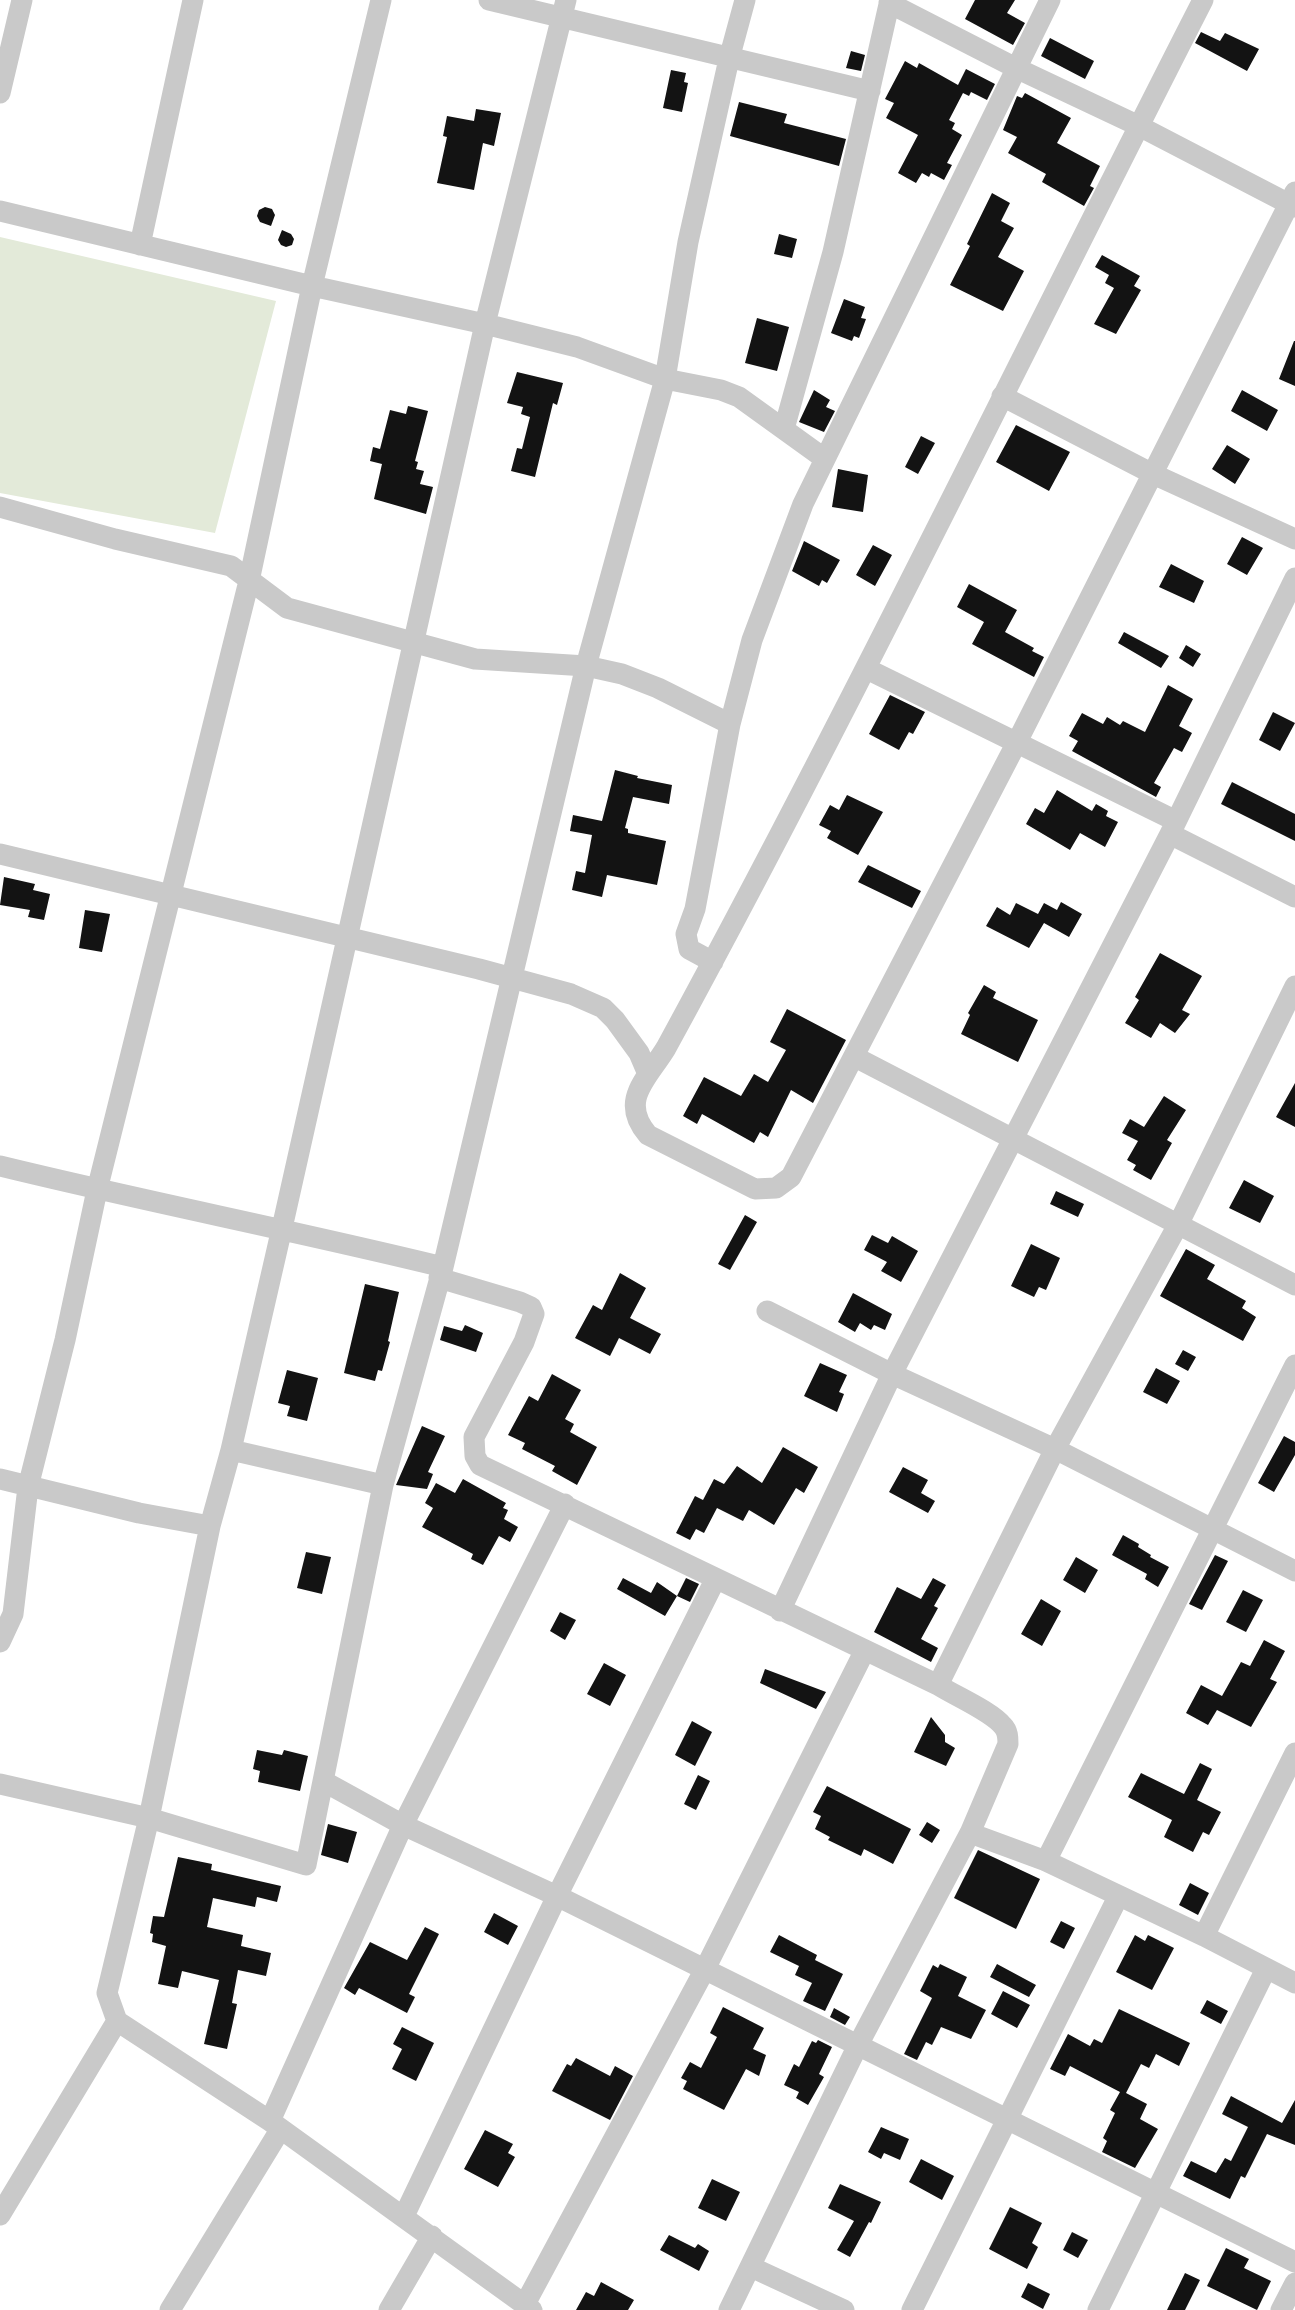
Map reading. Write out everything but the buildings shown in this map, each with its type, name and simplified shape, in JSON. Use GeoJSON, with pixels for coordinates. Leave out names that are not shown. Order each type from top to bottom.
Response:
{"type":"FeatureCollection","features":[{"type":"Feature","properties":{"kind":"street"},"geometry":{"type":"LineString","coordinates":[[0,93],[21,0]]}},
{"type":"Feature","properties":{"kind":"street"},"geometry":{"type":"LineString","coordinates":[[140,245],[193,0]]}},
{"type":"Feature","properties":{"kind":"street"},"geometry":{"type":"LineString","coordinates":[[0,1642],[12,1614],[28,1487],[65,1340],[97,1190],[249,581],[312,286],[381,0]]}},
{"type":"Feature","properties":{"kind":"street"},"geometry":{"type":"LineString","coordinates":[[489,0],[564,9],[729,59],[870,92]]}},
{"type":"Feature","properties":{"kind":"street"},"geometry":{"type":"LineString","coordinates":[[0,1784],[149,1818],[306,1865],[383,1485],[441,1273],[586,666],[664,379],[688,242],[729,59],[745,0]]}},
{"type":"Feature","properties":{"kind":"street"},"geometry":{"type":"LineString","coordinates":[[713,962],[689,949],[686,934],[695,909],[730,724],[756,630],[803,504],[1050,0]]}},
{"type":"Feature","properties":{"kind":"street"},"geometry":{"type":"LineString","coordinates":[[784,429],[833,252],[889,1],[1016,68],[1138,126],[1293,201],[1017,742],[791,1177],[784,1184],[769,1190],[755,1189],[648,1135],[638,1120],[635,1101],[640,1083],[666,1048],[867,669],[1002,396],[1138,126],[1203,0]]}},
{"type":"Feature","properties":{"kind":"street"},"geometry":{"type":"LineString","coordinates":[[564,9],[485,324],[415,642],[345,937],[282,1228],[231,1450],[210,1526],[149,1818],[107,1993],[117,2021],[275,2126],[529,2307],[704,1971],[865,1650]]}},
{"type":"Feature","properties":{"kind":"street"},"geometry":{"type":"LineString","coordinates":[[0,211],[312,286],[485,324],[577,347],[664,379],[721,390],[739,397],[825,459]]}},
{"type":"Feature","properties":{"kind":"street"},"geometry":{"type":"LineString","coordinates":[[1002,396],[1153,474],[1295,539]]}},
{"type":"Feature","properties":{"kind":"street"},"geometry":{"type":"LineString","coordinates":[[0,507],[115,539],[231,566],[287,608],[475,659],[586,666],[622,674],[658,688],[730,724]]}},
{"type":"Feature","properties":{"kind":"street"},"geometry":{"type":"LineString","coordinates":[[780,1611],[892,1374],[1011,1138],[1173,827],[1295,578]]}},
{"type":"Feature","properties":{"kind":"street"},"geometry":{"type":"LineString","coordinates":[[867,669],[1017,742],[1295,897]]}},
{"type":"Feature","properties":{"kind":"street"},"geometry":{"type":"LineString","coordinates":[[0,854],[571,994],[603,1008],[626,1035],[648,1074]]}},
{"type":"Feature","properties":{"kind":"street"},"geometry":{"type":"LineString","coordinates":[[938,1685],[1055,1449],[1179,1223],[1295,986]]}},
{"type":"Feature","properties":{"kind":"street"},"geometry":{"type":"LineString","coordinates":[[855,1056],[1295,1285]]}},
{"type":"Feature","properties":{"kind":"street"},"geometry":{"type":"LineString","coordinates":[[0,1166],[97,1190],[282,1228],[441,1273],[531,1307],[534,1314],[529,1329],[474,1437],[475,1456],[480,1465],[565,1504],[715,1580],[938,1685],[1004,1726],[1008,1735],[1008,1744],[970,1833],[858,2046],[729,2310]]}},
{"type":"Feature","properties":{"kind":"street"},"geometry":{"type":"LineString","coordinates":[[766,1311],[892,1374],[1055,1449],[1295,1571]]}},
{"type":"Feature","properties":{"kind":"street"},"geometry":{"type":"LineString","coordinates":[[1046,1861],[1295,1365]]}},
{"type":"Feature","properties":{"kind":"street"},"geometry":{"type":"LineString","coordinates":[[231,1450],[383,1485]]}},
{"type":"Feature","properties":{"kind":"street"},"geometry":{"type":"LineString","coordinates":[[0,1479],[140,1513],[210,1526]]}},
{"type":"Feature","properties":{"kind":"street"},"geometry":{"type":"LineString","coordinates":[[170,2310],[275,2126],[403,1825],[565,1504]]}},
{"type":"Feature","properties":{"kind":"street"},"geometry":{"type":"LineString","coordinates":[[404,2216],[558,1896],[715,1580]]}},
{"type":"Feature","properties":{"kind":"street"},"geometry":{"type":"LineString","coordinates":[[1203,1936],[1295,1753]]}},
{"type":"Feature","properties":{"kind":"street"},"geometry":{"type":"LineString","coordinates":[[323,1781],[403,1825],[558,1896],[704,1971],[1295,2262]]}},
{"type":"Feature","properties":{"kind":"street"},"geometry":{"type":"LineString","coordinates":[[970,1833],[1046,1861],[1295,1983]]}},
{"type":"Feature","properties":{"kind":"street"},"geometry":{"type":"LineString","coordinates":[[912,2310],[1005,2119],[1118,1897]]}},
{"type":"Feature","properties":{"kind":"street"},"geometry":{"type":"LineString","coordinates":[[1098,2310],[1266,1969]]}},
{"type":"Feature","properties":{"kind":"street"},"geometry":{"type":"LineString","coordinates":[[0,2215],[117,2021]]}},
{"type":"Feature","properties":{"kind":"street"},"geometry":{"type":"LineString","coordinates":[[389,2310],[432,2236]]}},
{"type":"Feature","properties":{"kind":"street"},"geometry":{"type":"LineString","coordinates":[[751,2267],[844,2310]]}},
{"type":"Feature","properties":{"kind":"street"},"geometry":{"type":"LineString","coordinates":[[1281,2310],[1295,2283]]}},
{"type":"Feature","properties":{"kind":"green space"},"geometry":{"type":"Polygon","coordinates":[[[0,237],[276,301],[215,533],[0,493],[0,237]]]}}]}
